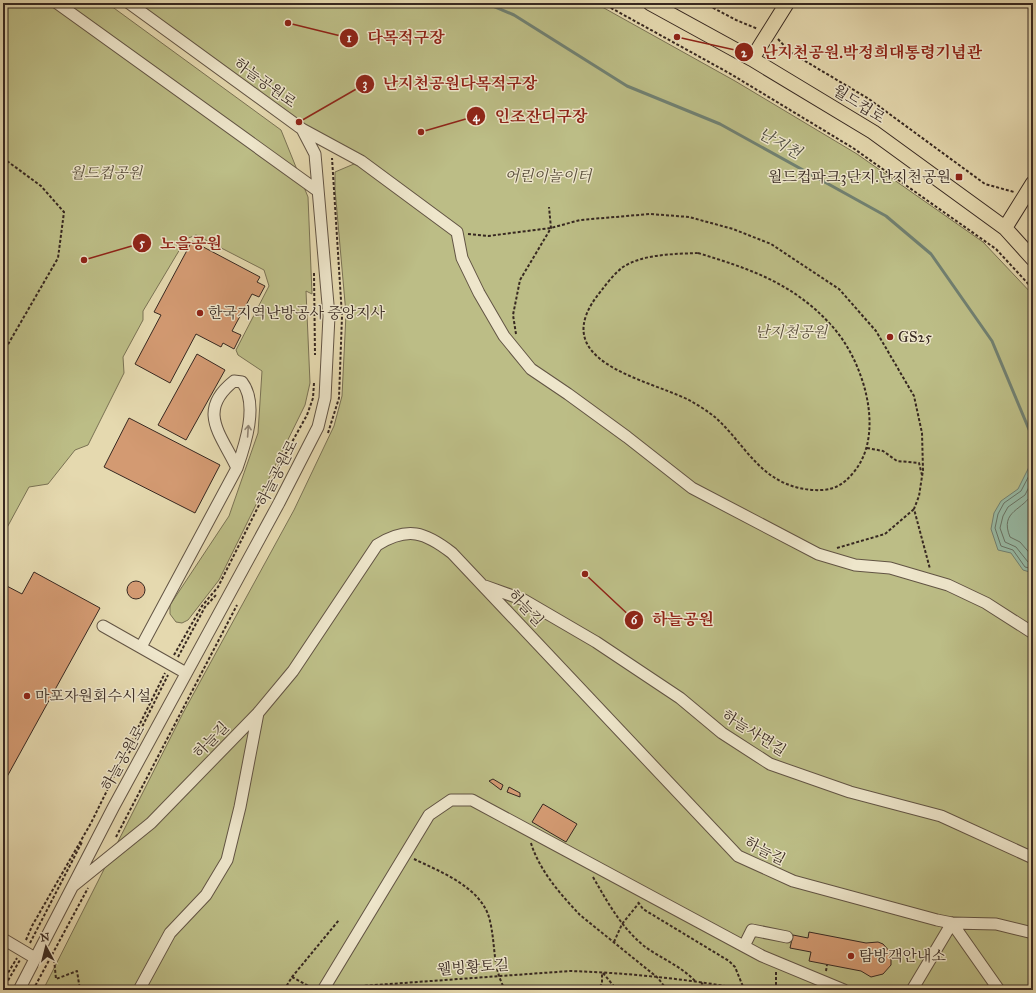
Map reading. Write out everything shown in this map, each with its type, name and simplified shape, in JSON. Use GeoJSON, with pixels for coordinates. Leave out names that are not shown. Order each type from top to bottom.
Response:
{"type":"FeatureCollection","features":[{"type":"Feature","properties":{"kind":"main road","name":"월드컵로"},"geometry":{"type":"LineString","coordinates":[[650,3],[752,59],[873,132],[1005,228],[1033,258]]}},
{"type":"Feature","properties":{"kind":"main road"},"geometry":{"type":"LineString","coordinates":[[752,59],[787,3]]}},
{"type":"Feature","properties":{"kind":"main road"},"geometry":{"type":"LineString","coordinates":[[1005,228],[1033,183]]}},
{"type":"Feature","properties":{"kind":"street"},"geometry":{"type":"LineString","coordinates":[[57,3],[318,191]]}},
{"type":"Feature","properties":{"kind":"street","name":"하늘공원로"},"geometry":{"type":"LineString","coordinates":[[19,990],[112,808],[279,503],[318,428],[325,398],[329,316],[315,154],[302,129],[129,3]]}},
{"type":"Feature","properties":{"kind":"street"},"geometry":{"type":"LineString","coordinates":[[302,129],[361,161],[457,232],[462,258],[479,293],[504,336],[531,370],[615,428],[692,488],[818,554],[855,565],[890,568],[948,585],[986,603],[1033,633]]}},
{"type":"Feature","properties":{"kind":"street"},"geometry":{"type":"LineString","coordinates":[[141,647],[237,468],[248,437],[249,409],[247,388],[242,382],[234,382],[227,387],[217,400],[213,409],[213,418],[237,468]]}},
{"type":"Feature","properties":{"kind":"street","name":"하늘길"},"geometry":{"type":"LineString","coordinates":[[73,886],[151,823],[258,713],[293,671],[377,545],[392,536],[415,534],[433,539],[452,553],[738,856],[793,881],[952,923],[996,924],[1033,933]]}},
{"type":"Feature","properties":{"kind":"street","name":"하늘사면길"},"geometry":{"type":"LineString","coordinates":[[483,585],[524,600],[596,642],[680,698],[722,733],[770,764],[850,792],[941,816],[1033,858]]}},
{"type":"Feature","properties":{"kind":"street"},"geometry":{"type":"LineString","coordinates":[[103,626],[186,673]]}},
{"type":"Feature","properties":{"kind":"street"},"geometry":{"type":"LineString","coordinates":[[139,990],[170,933],[206,895],[227,860],[242,800],[258,713]]}},
{"type":"Feature","properties":{"kind":"street"},"geometry":{"type":"LineString","coordinates":[[323,990],[429,815],[451,800],[472,800],[744,946],[778,963],[844,990]]}},
{"type":"Feature","properties":{"kind":"street"},"geometry":{"type":"LineString","coordinates":[[912,990],[952,923],[1000,990]]}},
{"type":"Feature","properties":{"kind":"street"},"geometry":{"type":"LineString","coordinates":[[744,946],[752,930],[787,937]]}},
{"type":"Feature","properties":{"kind":"street"},"geometry":{"type":"LineString","coordinates":[[3,939],[35,958]]}},
{"type":"Feature","properties":{"kind":"path"},"geometry":{"type":"LineString","coordinates":[[602,3],[729,73],[853,148],[996,249],[1033,289]]}},
{"type":"Feature","properties":{"kind":"path"},"geometry":{"type":"LineString","coordinates":[[704,3],[778,39],[790,52],[869,99],[985,184],[1011,190],[1024,198]]}},
{"type":"Feature","properties":{"kind":"path"},"geometry":{"type":"LineString","coordinates":[[3,158],[41,186],[64,212],[58,258],[3,353]]}},
{"type":"Feature","properties":{"kind":"path"},"geometry":{"type":"LineString","coordinates":[[516,335],[513,315],[520,280],[551,228],[549,207]]}},
{"type":"Feature","properties":{"kind":"path"},"geometry":{"type":"LineString","coordinates":[[457,232],[488,236],[551,228],[580,220],[650,214],[689,217],[733,229],[771,244],[839,289],[876,331],[914,396],[922,433],[922,476],[914,509],[934,580]]}},
{"type":"Feature","properties":{"kind":"path"},"geometry":{"type":"LineString","coordinates":[[698,253],[731,263],[772,279],[799,296],[823,316],[833,326],[853,357],[867,400],[867,448],[858,468],[841,485],[833,489],[805,489],[780,482],[766,472],[716,418],[690,401],[602,363],[592,354],[587,344],[583,329],[589,306],[606,284],[623,267],[644,259],[669,254],[698,253]]}},
{"type":"Feature","properties":{"kind":"path"},"geometry":{"type":"LineString","coordinates":[[313,267],[315,357]]}},
{"type":"Feature","properties":{"kind":"path"},"geometry":{"type":"LineString","coordinates":[[316,271],[319,354]]}},
{"type":"Feature","properties":{"kind":"path"},"geometry":{"type":"LineString","coordinates":[[3,981],[24,951],[32,926],[91,823],[171,664],[202,606],[218,587],[276,471],[307,415],[313,398],[314,378]]}},
{"type":"Feature","properties":{"kind":"path"},"geometry":{"type":"LineString","coordinates":[[314,408],[318,384]]}},
{"type":"Feature","properties":{"kind":"path"},"geometry":{"type":"LineString","coordinates":[[308,420],[312,413]]}},
{"type":"Feature","properties":{"kind":"path"},"geometry":{"type":"LineString","coordinates":[[867,448],[883,451],[897,461],[919,463],[922,476]]}},
{"type":"Feature","properties":{"kind":"path"},"geometry":{"type":"LineString","coordinates":[[818,554],[885,534],[914,509]]}},
{"type":"Feature","properties":{"kind":"path"},"geometry":{"type":"LineString","coordinates":[[3,989],[77,849],[93,826],[171,664],[205,607],[220,590],[231,570]]}},
{"type":"Feature","properties":{"kind":"path"},"geometry":{"type":"LineString","coordinates":[[534,834],[532,839],[533,851],[550,879],[580,915],[658,978],[667,990]]}},
{"type":"Feature","properties":{"kind":"path"},"geometry":{"type":"LineString","coordinates":[[405,854],[465,887],[485,908],[490,921],[493,953],[498,976],[505,990]]}},
{"type":"Feature","properties":{"kind":"path"},"geometry":{"type":"LineString","coordinates":[[592,865],[592,874],[611,909],[622,924],[644,946],[695,981]]}},
{"type":"Feature","properties":{"kind":"path"},"geometry":{"type":"LineString","coordinates":[[614,942],[622,924],[639,903],[641,892]]}},
{"type":"Feature","properties":{"kind":"path"},"geometry":{"type":"LineString","coordinates":[[639,903],[642,909],[729,961],[735,967],[745,990]]}},
{"type":"Feature","properties":{"kind":"path"},"geometry":{"type":"LineString","coordinates":[[284,990],[292,977],[339,920]]}},
{"type":"Feature","properties":{"kind":"path"},"geometry":{"type":"LineString","coordinates":[[33,990],[50,959],[54,960],[56,979],[77,971],[80,990]]}},
{"type":"Feature","properties":{"kind":"path"},"geometry":{"type":"LineString","coordinates":[[776,990],[778,963]]}},
{"type":"Feature","properties":{"kind":"path","name":"웰빙황토길"},"geometry":{"type":"LineString","coordinates":[[347,990],[348,987],[570,971],[602,972],[695,981],[748,990]]}},
{"type":"Feature","properties":{"kind":"path"},"geometry":{"type":"LineString","coordinates":[[596,990],[602,984],[602,972]]}},
{"type":"Feature","properties":{"kind":"path"},"geometry":{"type":"LineString","coordinates":[[602,972],[617,990]]}},
{"type":"Feature","properties":{"kind":"path"},"geometry":{"type":"LineString","coordinates":[[292,977],[315,990]]}},
{"type":"Feature","properties":{"kind":"path"},"geometry":{"type":"LineString","coordinates":[[701,982],[706,990]]}},
{"type":"Feature","properties":{"kind":"path"},"geometry":{"type":"LineString","coordinates":[[90,990],[104,986],[104,990]]}},
{"type":"Feature","properties":{"kind":"green space","name":"월드컵공원"},"geometry":{"type":"Polygon","coordinates":[[[3,3],[107,3],[281,130],[308,197],[312,294],[306,291],[310,383],[305,405],[219,580],[188,620],[182,623],[176,622],[170,614],[170,605],[229,516],[258,433],[262,371],[238,355],[236,350],[269,286],[264,270],[196,235],[186,239],[143,311],[143,320],[123,357],[124,373],[88,445],[75,450],[48,484],[29,487],[3,535],[3,3]]]}},
{"type":"Feature","properties":{"kind":"green space"},"geometry":{"type":"Polygon","coordinates":[[[129,3],[595,3],[735,81],[857,154],[983,242],[1033,295],[1033,990],[43,990],[183,713],[294,510],[334,426],[342,396],[346,314],[335,189],[335,172],[361,161],[302,129],[129,3]]]}},
{"type":"Feature","properties":{"kind":"water"},"geometry":{"type":"Polygon","coordinates":[[[1033,459],[1033,573],[1023,570],[1011,553],[998,550],[991,529],[994,513],[1001,501],[1018,489],[1033,459]]]}},
{"type":"Feature","properties":{"kind":"building","name":"한국지역난방공사 중앙지사"},"geometry":{"type":"Polygon","coordinates":[[[192,241],[260,277],[257,282],[265,286],[259,297],[252,294],[232,331],[241,335],[234,349],[223,343],[221,347],[196,334],[170,383],[135,364],[161,315],[154,312],[192,241]]]}},
{"type":"Feature","properties":{"kind":"building","name":"한국지역난방공사 중앙지사"},"geometry":{"type":"Polygon","coordinates":[[[197,354],[225,370],[186,440],[158,425],[197,354]]]}},
{"type":"Feature","properties":{"kind":"building"},"geometry":{"type":"Polygon","coordinates":[[[129,418],[220,465],[195,513],[104,467],[129,418]]]}},
{"type":"Feature","properties":{"kind":"building","name":"마포자원회수시설"},"geometry":{"type":"Polygon","coordinates":[[[34,572],[100,608],[3,784],[3,584],[22,594],[34,572]]]}},
{"type":"Feature","properties":{"kind":"building"},"geometry":{"type":"Polygon","coordinates":[[[132,581],[140,581],[145,586],[143,597],[140,599],[132,599],[127,594],[127,586],[132,581]]]}},
{"type":"Feature","properties":{"kind":"building"},"geometry":{"type":"Polygon","coordinates":[[[493,779],[503,785],[501,790],[489,781],[493,779]]]}},
{"type":"Feature","properties":{"kind":"building"},"geometry":{"type":"Polygon","coordinates":[[[509,787],[520,793],[520,797],[507,792],[509,787]]]}},
{"type":"Feature","properties":{"kind":"building"},"geometry":{"type":"Polygon","coordinates":[[[543,804],[577,824],[566,842],[532,822],[543,804]]]}},
{"type":"Feature","properties":{"kind":"building","name":"탐방객안내소"},"geometry":{"type":"Polygon","coordinates":[[[809,932],[866,943],[878,942],[883,944],[891,953],[891,965],[883,974],[871,977],[861,971],[809,961],[811,952],[790,948],[793,935],[808,938],[809,932]]]}},
{"type":"Feature","properties":{"kind":"waterway","name":"난지천"},"geometry":{"type":"LineString","coordinates":[[486,3],[514,15],[627,86],[720,124],[886,216],[931,254],[992,341],[1033,439]]}},
{"type":"Feature","properties":{"kind":"place","name":"다목적구장"},"geometry":{"type":"Point","coordinates":[288,23]}},
{"type":"Feature","properties":{"kind":"place","name":"난지천공원.박정희대통령기념관"},"geometry":{"type":"Point","coordinates":[677,37]}},
{"type":"Feature","properties":{"kind":"place","name":"난지천공원다목적구장"},"geometry":{"type":"Point","coordinates":[299,122]}},
{"type":"Feature","properties":{"kind":"place","name":"인조잔디구장"},"geometry":{"type":"Point","coordinates":[421,132]}},
{"type":"Feature","properties":{"kind":"place","name":"월드컵파크3단지.난지천공원"},"geometry":{"type":"Point","coordinates":[959,177]}},
{"type":"Feature","properties":{"kind":"place","name":"노을공원"},"geometry":{"type":"Point","coordinates":[84,260]}},
{"type":"Feature","properties":{"kind":"place","name":"한국지역난방공사 중앙지사"},"geometry":{"type":"Point","coordinates":[200,313]}},
{"type":"Feature","properties":{"kind":"place","name":"GS25"},"geometry":{"type":"Point","coordinates":[890,337]}},
{"type":"Feature","properties":{"kind":"place","name":"하늘공원"},"geometry":{"type":"Point","coordinates":[585,574]}},
{"type":"Feature","properties":{"kind":"place","name":"마포자원회수시설"},"geometry":{"type":"Point","coordinates":[27,696]}},
{"type":"Feature","properties":{"kind":"place","name":"탐방객안내소"},"geometry":{"type":"Point","coordinates":[851,956]}},
{"type":"Feature","properties":{"kind":"park label","name":"어린이놀이터"},"geometry":{"type":"Point","coordinates":[548,176]}},
{"type":"Feature","properties":{"kind":"park label","name":"난지천공원"},"geometry":{"type":"Point","coordinates":[791,332]}}]}
